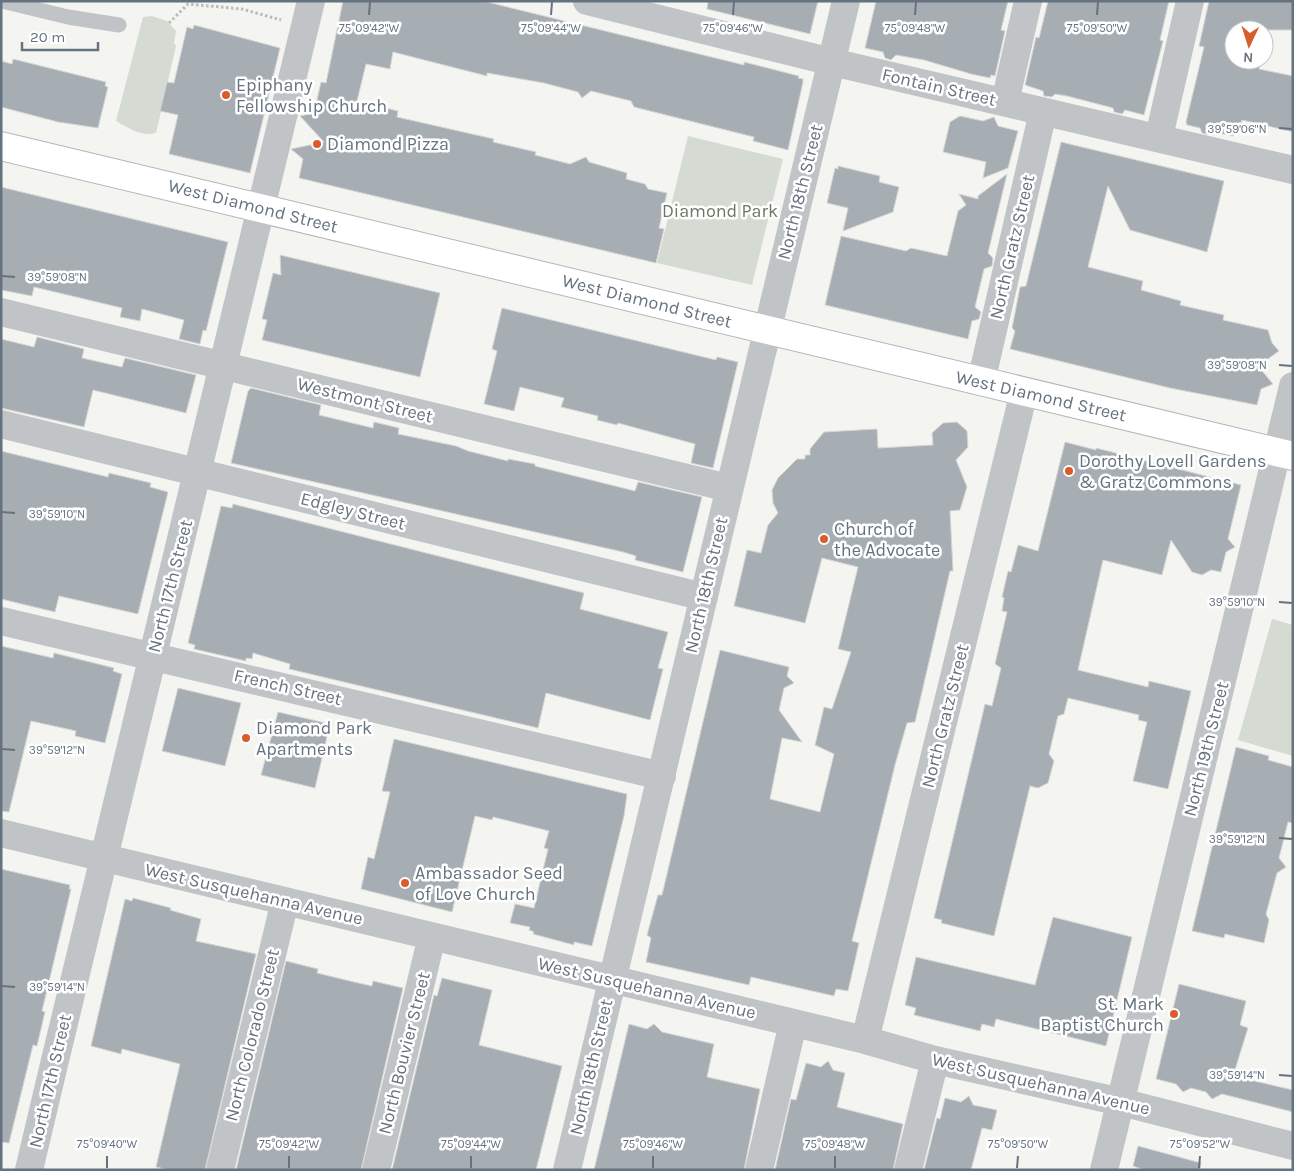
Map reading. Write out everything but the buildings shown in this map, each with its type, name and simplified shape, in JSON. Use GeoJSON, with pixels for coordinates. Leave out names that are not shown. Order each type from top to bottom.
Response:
{"type":"FeatureCollection","features":[{"type":"Feature","properties":{"kind":"main road","name":"West Diamond Street"},"geometry":{"type":"LineString","coordinates":[[1,146],[1285,454]]}},
{"type":"Feature","properties":{"kind":"street","name":"Fontain Street"},"geometry":{"type":"LineString","coordinates":[[586,1],[832,62],[1043,112],[1159,137],[1293,170]]}},
{"type":"Feature","properties":{"kind":"street","name":"North 18th Street"},"geometry":{"type":"LineString","coordinates":[[567,1170],[846,1]]}},
{"type":"Feature","properties":{"kind":"street"},"geometry":{"type":"LineString","coordinates":[[1005,102],[1028,1]]}},
{"type":"Feature","properties":{"kind":"street"},"geometry":{"type":"LineString","coordinates":[[1159,137],[1190,1]]}},
{"type":"Feature","properties":{"kind":"street","name":"North 17th Street"},"geometry":{"type":"LineString","coordinates":[[29,1170],[102,858],[198,473],[308,14]]}},
{"type":"Feature","properties":{"kind":"street","name":"North Gratz Street"},"geometry":{"type":"LineString","coordinates":[[981,382],[1043,112]]}},
{"type":"Feature","properties":{"kind":"street","name":"Westmont Street"},"geometry":{"type":"LineString","coordinates":[[1,312],[729,488]]}},
{"type":"Feature","properties":{"kind":"street","name":"North 19th Street"},"geometry":{"type":"LineString","coordinates":[[1104,1170],[1285,454],[1293,386]]}},
{"type":"Feature","properties":{"kind":"street","name":"North Gratz Street"},"geometry":{"type":"LineString","coordinates":[[865,1040],[1024,392]]}},
{"type":"Feature","properties":{"kind":"street","name":"Edgley Street"},"geometry":{"type":"LineString","coordinates":[[1,424],[704,597]]}},
{"type":"Feature","properties":{"kind":"street","name":"French Street"},"geometry":{"type":"LineString","coordinates":[[1,622],[153,655],[662,776]]}},
{"type":"Feature","properties":{"kind":"street","name":"West Susquehanna Avenue"},"geometry":{"type":"LineString","coordinates":[[1,833],[865,1040],[935,1060],[1121,1102],[1293,1146]]}},
{"type":"Feature","properties":{"kind":"street","name":"North Colorado Street"},"geometry":{"type":"LineString","coordinates":[[220,1170],[285,901]]}},
{"type":"Feature","properties":{"kind":"street","name":"North Bouvier Street"},"geometry":{"type":"LineString","coordinates":[[376,1170],[432,936]]}},
{"type":"Feature","properties":{"kind":"street"},"geometry":{"type":"LineString","coordinates":[[758,1170],[793,1023]]}},
{"type":"Feature","properties":{"kind":"street"},"geometry":{"type":"LineString","coordinates":[[908,1170],[935,1060]]}},
{"type":"Feature","properties":{"kind":"lane"},"geometry":{"type":"LineString","coordinates":[[2,1],[68,17],[119,25]]}},
{"type":"Feature","properties":{"kind":"path"},"geometry":{"type":"LineString","coordinates":[[169,23],[188,4],[308,14]]}},
{"type":"Feature","properties":{"kind":"green space"},"geometry":{"type":"Polygon","coordinates":[[[152,16],[167,21],[176,31],[174,43],[176,46],[156,133],[145,134],[116,121],[143,17],[152,16]]]}},
{"type":"Feature","properties":{"kind":"green space","name":"Diamond Park"},"geometry":{"type":"Polygon","coordinates":[[[688,136],[783,159],[752,285],[657,263],[688,136]]]}},
{"type":"Feature","properties":{"kind":"green space"},"geometry":{"type":"Polygon","coordinates":[[[1272,619],[1293,625],[1293,756],[1238,740],[1272,619]]]}},
{"type":"Feature","properties":{"kind":"place","name":"Epiphany Fellowship Church"},"geometry":{"type":"Point","coordinates":[226,95]}},
{"type":"Feature","properties":{"kind":"place","name":"Diamond Pizza"},"geometry":{"type":"Point","coordinates":[317,144]}},
{"type":"Feature","properties":{"kind":"place","name":"Dorothy Lovell Gardens & Gratz Commons"},"geometry":{"type":"Point","coordinates":[1069,471]}},
{"type":"Feature","properties":{"kind":"place","name":"Church of the Advocate"},"geometry":{"type":"Point","coordinates":[824,539]}},
{"type":"Feature","properties":{"kind":"place","name":"Diamond Park Apartments"},"geometry":{"type":"Point","coordinates":[246,738]}},
{"type":"Feature","properties":{"kind":"place","name":"Ambassador Seed of Love Church"},"geometry":{"type":"Point","coordinates":[405,883]}},
{"type":"Feature","properties":{"kind":"place","name":"St. Mark Baptist Church"},"geometry":{"type":"Point","coordinates":[1174,1014]}}]}
